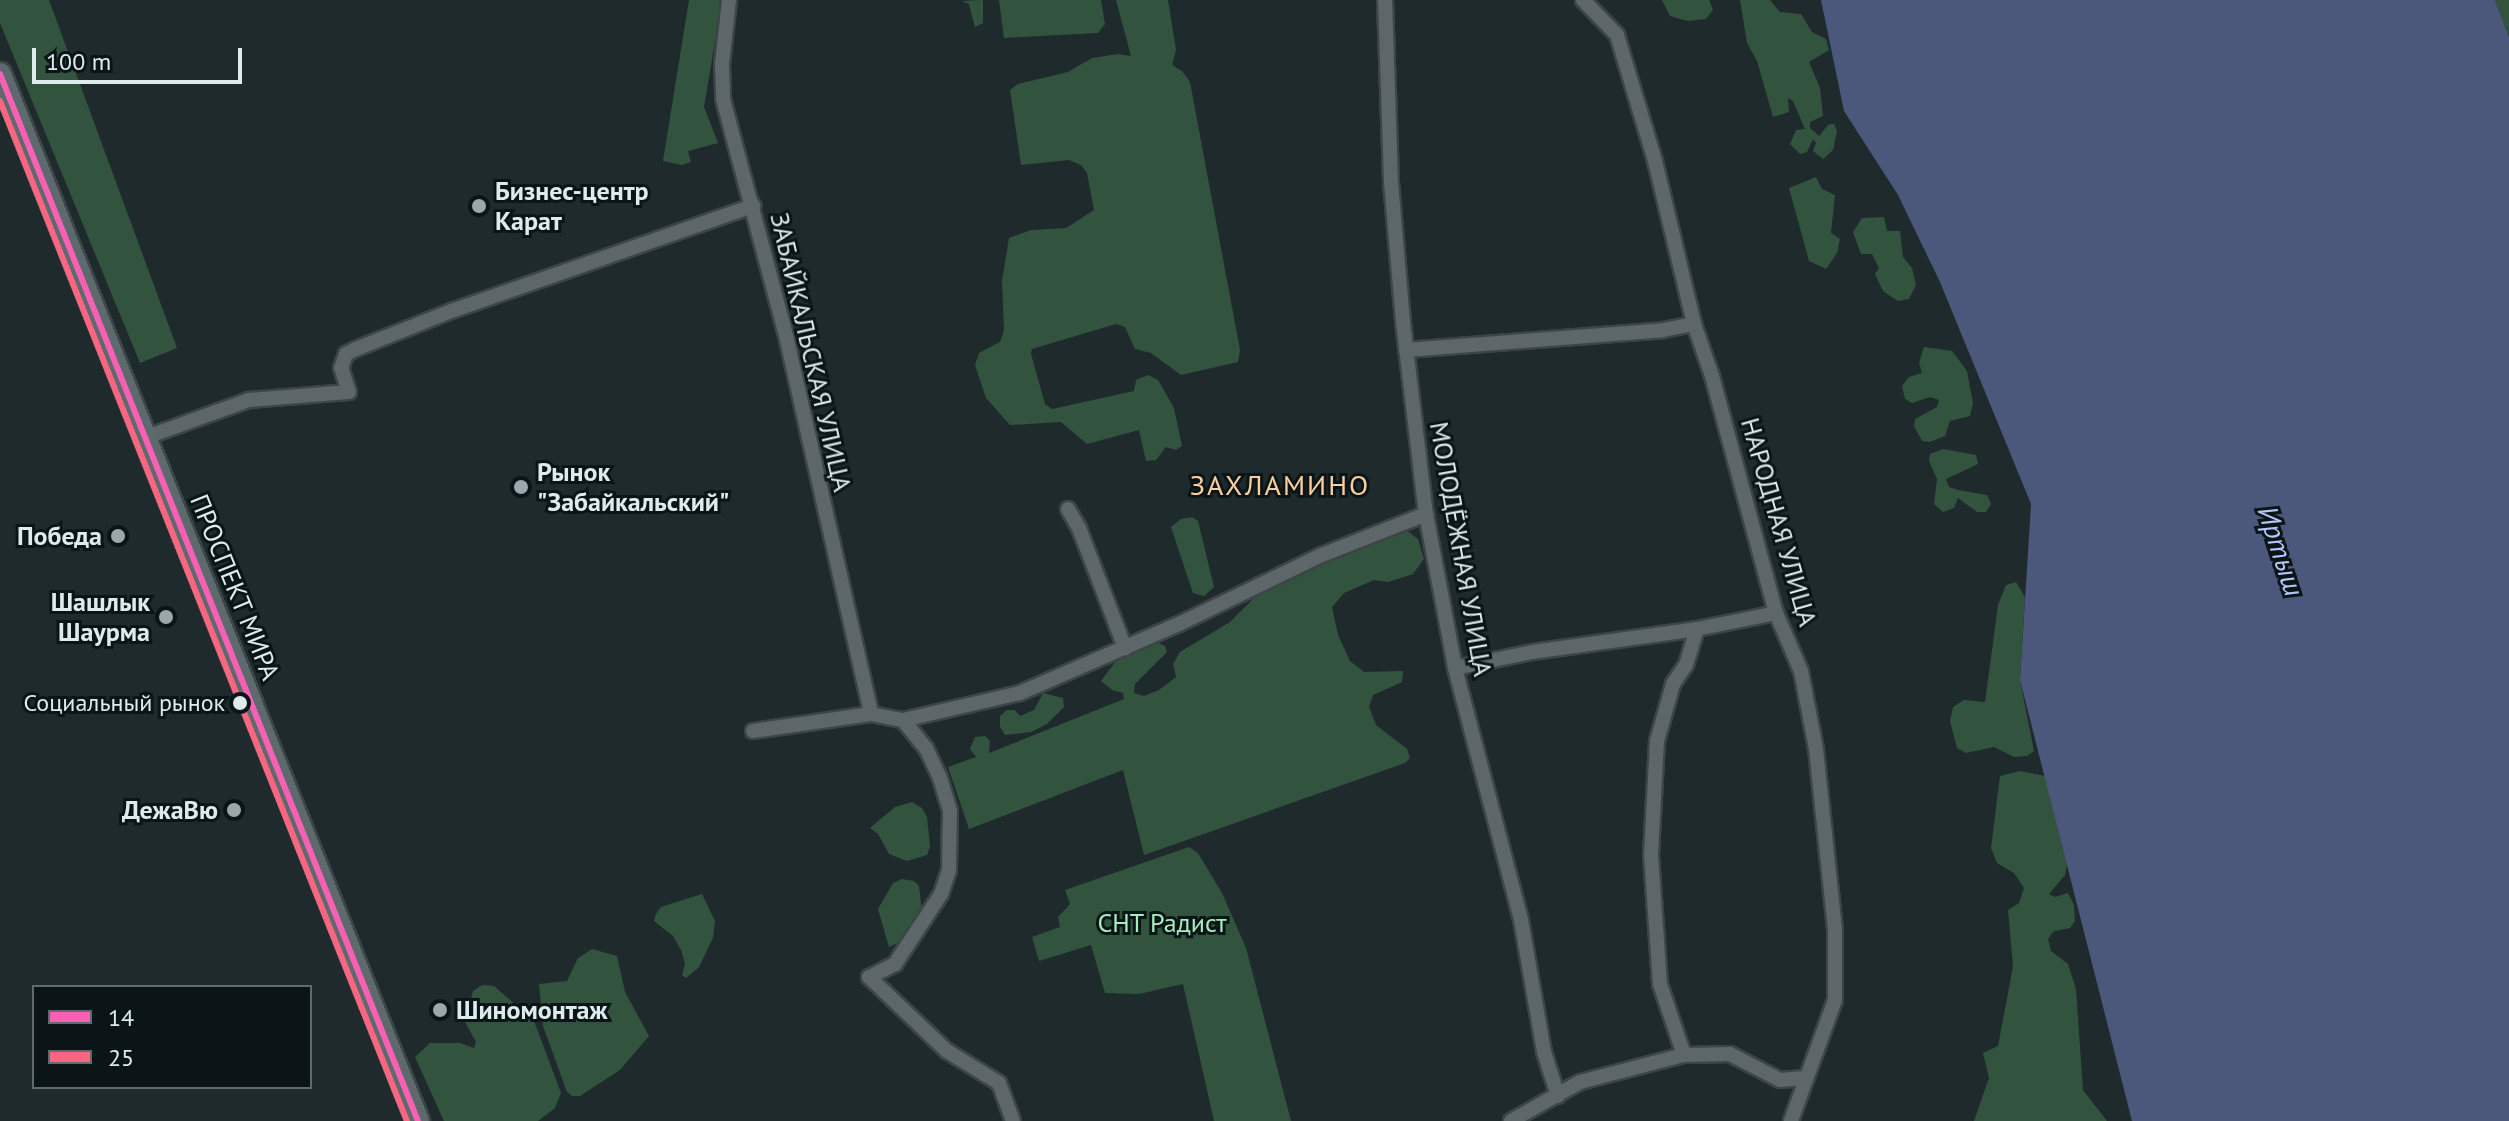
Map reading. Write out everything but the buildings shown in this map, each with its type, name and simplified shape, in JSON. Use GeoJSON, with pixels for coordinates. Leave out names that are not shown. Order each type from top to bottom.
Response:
{"type":"FeatureCollection","features":[{"type":"Feature","properties":{"kind":"main road","name":"ПРОСПЕКТ МИРА"},"geometry":{"type":"LineString","coordinates":[[0,74],[418,1121]]}},
{"type":"Feature","properties":{"kind":"street","name":"ЗАБАЙКАЛЬСКАЯ УЛИЦА"},"geometry":{"type":"LineString","coordinates":[[729,0],[722,64],[723,99],[753,206],[871,714]]}},
{"type":"Feature","properties":{"kind":"street","name":"МОЛОДЁЖНАЯ УЛИЦА"},"geometry":{"type":"LineString","coordinates":[[1385,0],[1391,182],[1406,350],[1426,514],[1455,668],[1521,920],[1544,1052],[1558,1096]]}},
{"type":"Feature","properties":{"kind":"street","name":"НАРОДНАЯ УЛИЦА"},"geometry":{"type":"LineString","coordinates":[[1583,0],[1617,35],[1655,161],[1694,324],[1712,376],[1776,613],[1801,671],[1816,749],[1835,929],[1835,1000],[1822,1042],[1804,1078],[1791,1121]]}},
{"type":"Feature","properties":{"kind":"street"},"geometry":{"type":"LineString","coordinates":[[144,438],[249,400],[349,392],[341,368],[346,354],[356,349],[454,310],[753,206]]}},
{"type":"Feature","properties":{"kind":"street"},"geometry":{"type":"LineString","coordinates":[[1406,350],[1694,324]]}},
{"type":"Feature","properties":{"kind":"street"},"geometry":{"type":"LineString","coordinates":[[1068,509],[1079,528],[1125,648]]}},
{"type":"Feature","properties":{"kind":"street"},"geometry":{"type":"LineString","coordinates":[[753,731],[871,714],[903,720],[1020,693],[1125,648],[1322,555],[1426,514]]}},
{"type":"Feature","properties":{"kind":"street"},"geometry":{"type":"LineString","coordinates":[[1455,668],[1532,652],[1697,629],[1776,613]]}},
{"type":"Feature","properties":{"kind":"street"},"geometry":{"type":"LineString","coordinates":[[1684,1055],[1660,984],[1651,855],[1657,741],[1673,684],[1686,665],[1697,629]]}},
{"type":"Feature","properties":{"kind":"street"},"geometry":{"type":"LineString","coordinates":[[903,720],[926,748],[940,778],[950,811],[949,870],[941,894],[895,964],[869,977],[947,1051],[999,1083],[1013,1121]]}},
{"type":"Feature","properties":{"kind":"street"},"geometry":{"type":"LineString","coordinates":[[1511,1121],[1580,1082],[1684,1055],[1730,1054],[1780,1080],[1804,1078]]}},
{"type":"Feature","properties":{"kind":"green space"},"geometry":{"type":"Polygon","coordinates":[[[0,0],[49,0],[177,348],[140,363],[0,23],[0,0]]]}},
{"type":"Feature","properties":{"kind":"green space"},"geometry":{"type":"Polygon","coordinates":[[[689,0],[722,0],[704,107],[718,143],[688,151],[691,162],[682,165],[663,161],[689,0]]]}},
{"type":"Feature","properties":{"kind":"green space"},"geometry":{"type":"Polygon","coordinates":[[[983,0],[983,23],[975,27],[969,4],[962,1],[983,0]]]}},
{"type":"Feature","properties":{"kind":"green space"},"geometry":{"type":"Polygon","coordinates":[[[999,0],[1101,0],[1105,24],[1098,33],[1004,38],[999,0]]]}},
{"type":"Feature","properties":{"kind":"green space"},"geometry":{"type":"Polygon","coordinates":[[[1116,0],[1168,0],[1176,50],[1172,65],[1182,71],[1190,82],[1240,350],[1238,362],[1181,375],[1151,353],[1135,349],[1125,327],[1116,324],[1032,349],[1031,354],[1045,404],[1052,409],[1134,391],[1136,380],[1148,375],[1158,380],[1174,408],[1182,446],[1176,450],[1166,447],[1156,460],[1146,461],[1139,430],[1087,444],[1061,422],[1010,425],[986,398],[975,365],[979,353],[1000,342],[1004,330],[1002,281],[1009,238],[1031,230],[1066,228],[1094,210],[1087,173],[1081,165],[1069,160],[1021,165],[1010,90],[1018,84],[1068,72],[1092,58],[1118,54],[1131,56],[1116,0]]]}},
{"type":"Feature","properties":{"kind":"green space"},"geometry":{"type":"Polygon","coordinates":[[[1662,0],[1709,0],[1713,10],[1706,19],[1688,21],[1670,16],[1662,0]]]}},
{"type":"Feature","properties":{"kind":"green space"},"geometry":{"type":"Polygon","coordinates":[[[1740,0],[1770,0],[1780,12],[1801,14],[1812,32],[1826,39],[1829,50],[1809,62],[1820,88],[1823,116],[1810,122],[1810,128],[1819,136],[1829,124],[1834,124],[1837,131],[1833,150],[1823,159],[1813,151],[1816,143],[1813,139],[1807,152],[1800,154],[1790,144],[1796,130],[1805,129],[1793,101],[1788,98],[1789,112],[1773,117],[1757,61],[1747,43],[1740,0]]]}},
{"type":"Feature","properties":{"kind":"green space"},"geometry":{"type":"Polygon","coordinates":[[[2495,0],[2509,0],[2509,37],[2495,0]]]}},
{"type":"Feature","properties":{"kind":"green space"},"geometry":{"type":"Polygon","coordinates":[[[1816,177],[1822,189],[1835,195],[1831,233],[1840,239],[1837,253],[1826,269],[1809,261],[1789,188],[1816,177]]]}},
{"type":"Feature","properties":{"kind":"green space"},"geometry":{"type":"Polygon","coordinates":[[[1884,217],[1887,231],[1900,231],[1903,257],[1912,268],[1916,285],[1909,299],[1898,301],[1883,291],[1875,274],[1879,268],[1872,254],[1861,254],[1853,232],[1862,218],[1884,217]]]}},
{"type":"Feature","properties":{"kind":"green space"},"geometry":{"type":"Polygon","coordinates":[[[1924,347],[1952,351],[1967,371],[1973,403],[1970,416],[1950,421],[1945,436],[1930,442],[1922,441],[1914,426],[1915,419],[1937,407],[1939,400],[1930,397],[1912,403],[1905,399],[1902,386],[1909,377],[1922,373],[1919,363],[1924,347]]]}},
{"type":"Feature","properties":{"kind":"green space"},"geometry":{"type":"Polygon","coordinates":[[[1943,449],[1976,455],[1978,464],[1946,479],[1949,487],[1987,495],[1991,504],[1986,512],[1977,512],[1958,498],[1954,508],[1943,512],[1934,504],[1937,479],[1929,461],[1930,454],[1943,449]]]}},
{"type":"Feature","properties":{"kind":"green space"},"geometry":{"type":"Polygon","coordinates":[[[1192,517],[1198,521],[1214,587],[1204,596],[1193,593],[1171,527],[1181,519],[1192,517]]]}},
{"type":"Feature","properties":{"kind":"green space"},"geometry":{"type":"Polygon","coordinates":[[[1405,529],[1418,539],[1424,559],[1413,574],[1388,582],[1374,580],[1344,593],[1332,607],[1338,635],[1350,661],[1364,672],[1403,671],[1402,682],[1373,695],[1369,707],[1376,725],[1407,749],[1410,758],[1405,763],[1144,855],[1123,770],[969,829],[948,767],[976,757],[970,749],[975,737],[985,736],[990,741],[989,753],[1124,699],[1123,693],[1112,690],[1101,681],[1116,661],[1154,641],[1165,646],[1167,652],[1135,684],[1134,693],[1144,696],[1159,690],[1176,677],[1173,664],[1180,652],[1230,622],[1254,598],[1323,560],[1405,529]]]}},
{"type":"Feature","properties":{"kind":"green space"},"geometry":{"type":"Polygon","coordinates":[[[2016,582],[2025,597],[2020,680],[2034,751],[2027,756],[2014,757],[1994,747],[1966,753],[1957,748],[1950,721],[1953,707],[1964,700],[1985,702],[1998,605],[2006,585],[2016,582]]]}},
{"type":"Feature","properties":{"kind":"green space"},"geometry":{"type":"Polygon","coordinates":[[[1043,693],[1063,698],[1064,707],[1047,724],[1031,732],[1005,735],[1000,727],[1000,716],[1007,710],[1015,710],[1020,716],[1034,710],[1043,693]]]}},
{"type":"Feature","properties":{"kind":"green space"},"geometry":{"type":"Polygon","coordinates":[[[2020,771],[2045,776],[2067,865],[2065,875],[2049,894],[2055,897],[2068,893],[2074,905],[2075,921],[2070,928],[2054,931],[2048,939],[2051,951],[2068,964],[2076,989],[2083,1090],[2107,1121],[1974,1121],[1989,1078],[1983,1053],[1998,1046],[2013,966],[2008,910],[2019,903],[2024,888],[2014,873],[1997,863],[1991,848],[2000,776],[2020,771]]]}},
{"type":"Feature","properties":{"kind":"green space"},"geometry":{"type":"Polygon","coordinates":[[[912,802],[922,808],[927,817],[930,846],[927,855],[907,861],[889,854],[878,834],[870,828],[895,807],[912,802]]]}},
{"type":"Feature","properties":{"kind":"green space","name":"СНТ Радист"},"geometry":{"type":"Polygon","coordinates":[[[1189,847],[1198,853],[1222,893],[1246,948],[1291,1121],[1214,1121],[1183,984],[1139,994],[1105,993],[1091,945],[1039,961],[1032,937],[1060,927],[1058,917],[1070,904],[1065,890],[1189,847]]]}},
{"type":"Feature","properties":{"kind":"green space"},"geometry":{"type":"Polygon","coordinates":[[[902,879],[914,881],[919,886],[922,912],[906,939],[889,947],[878,909],[893,883],[902,879]]]}},
{"type":"Feature","properties":{"kind":"green space"},"geometry":{"type":"Polygon","coordinates":[[[702,894],[715,921],[713,938],[699,967],[686,978],[682,975],[685,964],[681,950],[673,936],[654,921],[661,907],[702,894]]]}},
{"type":"Feature","properties":{"kind":"green space"},"geometry":{"type":"Polygon","coordinates":[[[592,949],[617,956],[625,992],[649,1036],[620,1070],[580,1096],[572,1096],[567,1092],[543,1026],[539,984],[567,981],[578,958],[592,949]]]}},
{"type":"Feature","properties":{"kind":"green space"},"geometry":{"type":"Polygon","coordinates":[[[482,985],[494,986],[534,1021],[561,1093],[555,1108],[538,1121],[444,1121],[415,1057],[430,1043],[460,1043],[474,1048],[476,1042],[465,1022],[473,991],[482,985]]]}},
{"type":"Feature","properties":{"kind":"water","name":"Иртыш"},"geometry":{"type":"Polygon","coordinates":[[[1821,0],[2495,0],[2509,37],[2509,1121],[2132,1121],[2020,680],[2031,504],[1940,282],[1898,195],[1844,111],[1821,0]]]}},
{"type":"Feature","properties":{"kind":"transit line","name":"14"},"geometry":{"type":"LineString","coordinates":[[0,74],[418,1121]]}},
{"type":"Feature","properties":{"kind":"transit line","name":"25"},"geometry":{"type":"LineString","coordinates":[[0,101],[407,1121]]}},
{"type":"Feature","properties":{"kind":"place","name":"Бизнес-центр Карат"},"geometry":{"type":"Point","coordinates":[479,206]}},
{"type":"Feature","properties":{"kind":"place","name":"Рынок \"Забайкальский\""},"geometry":{"type":"Point","coordinates":[521,487]}},
{"type":"Feature","properties":{"kind":"place","name":"Победа"},"geometry":{"type":"Point","coordinates":[118,536]}},
{"type":"Feature","properties":{"kind":"place","name":"Шашлык Шаурма"},"geometry":{"type":"Point","coordinates":[166,617]}},
{"type":"Feature","properties":{"kind":"place","name":"Социальный рынок"},"geometry":{"type":"Point","coordinates":[240,703]}},
{"type":"Feature","properties":{"kind":"place","name":"ДежаВю"},"geometry":{"type":"Point","coordinates":[234,810]}},
{"type":"Feature","properties":{"kind":"place","name":"Шиномонтаж"},"geometry":{"type":"Point","coordinates":[440,1010]}},
{"type":"Feature","properties":{"kind":"district","name":"ЗАХЛАМИНО"},"geometry":{"type":"Point","coordinates":[1280,485]}}]}
